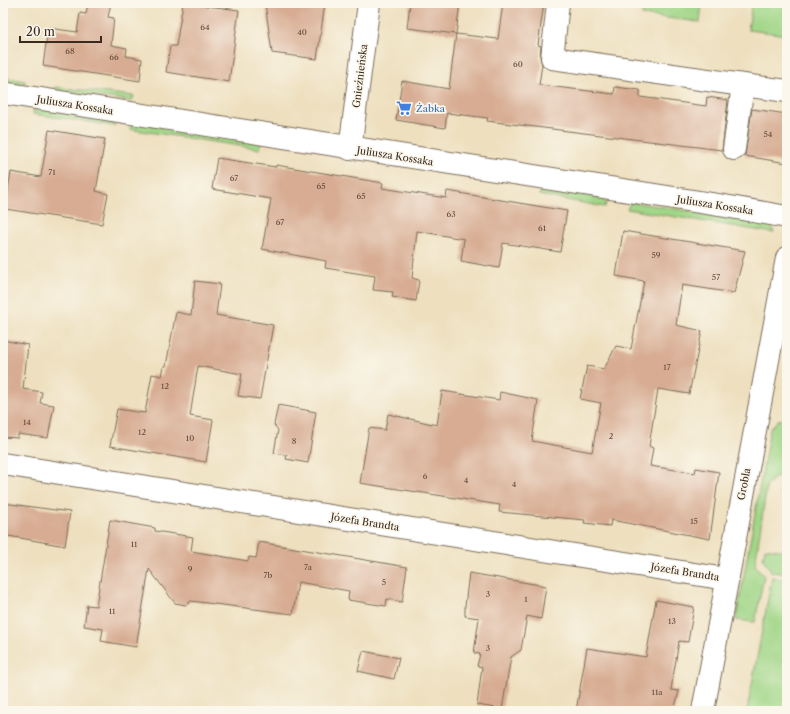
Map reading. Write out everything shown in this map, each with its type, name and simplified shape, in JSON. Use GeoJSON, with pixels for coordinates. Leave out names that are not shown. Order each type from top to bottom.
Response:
{"type":"FeatureCollection","features":[{"type":"Feature","properties":{"kind":"street","name":"Gnieźnieńska"},"geometry":{"type":"LineString","coordinates":[[350,149],[369,3]]}},
{"type":"Feature","properties":{"kind":"street"},"geometry":{"type":"LineString","coordinates":[[558,3],[552,58],[787,90]]}},
{"type":"Feature","properties":{"kind":"street"},"geometry":{"type":"LineString","coordinates":[[734,149],[743,85]]}},
{"type":"Feature","properties":{"kind":"street","name":"Juliusza Kossaka"},"geometry":{"type":"LineString","coordinates":[[3,93],[787,217]]}},
{"type":"Feature","properties":{"kind":"street","name":"Grobla"},"geometry":{"type":"LineString","coordinates":[[703,711],[726,579],[787,258]]}},
{"type":"Feature","properties":{"kind":"street","name":"Józefa Brandta"},"geometry":{"type":"LineString","coordinates":[[3,464],[726,579]]}},
{"type":"Feature","properties":{"kind":"green space"},"geometry":{"type":"Polygon","coordinates":[[[643,3],[702,3],[700,22],[642,15],[643,3]]]}},
{"type":"Feature","properties":{"kind":"green space"},"geometry":{"type":"Polygon","coordinates":[[[752,3],[787,3],[787,35],[748,30],[752,3]]]}},
{"type":"Feature","properties":{"kind":"green space"},"geometry":{"type":"Polygon","coordinates":[[[3,77],[25,81],[25,85],[3,82],[3,77]]]}},
{"type":"Feature","properties":{"kind":"green space"},"geometry":{"type":"Polygon","coordinates":[[[55,87],[134,96],[132,101],[54,91],[55,87]]]}},
{"type":"Feature","properties":{"kind":"green space"},"geometry":{"type":"Polygon","coordinates":[[[34,107],[111,119],[115,126],[33,114],[34,107]]]}},
{"type":"Feature","properties":{"kind":"green space"},"geometry":{"type":"Polygon","coordinates":[[[135,122],[261,142],[260,149],[129,129],[135,122]]]}},
{"type":"Feature","properties":{"kind":"green space"},"geometry":{"type":"Polygon","coordinates":[[[545,188],[601,197],[606,203],[605,207],[539,195],[541,189],[545,188]]]}},
{"type":"Feature","properties":{"kind":"green space"},"geometry":{"type":"Polygon","coordinates":[[[631,202],[770,223],[774,233],[627,209],[631,202]]]}},
{"type":"Feature","properties":{"kind":"green space"},"geometry":{"type":"Polygon","coordinates":[[[787,419],[787,434],[781,473],[767,485],[755,565],[764,576],[755,622],[736,620],[770,429],[778,420],[787,419]]]}},
{"type":"Feature","properties":{"kind":"green space"},"geometry":{"type":"Polygon","coordinates":[[[782,478],[787,479],[787,494],[780,493],[782,478]]]}},
{"type":"Feature","properties":{"kind":"green space"},"geometry":{"type":"Polygon","coordinates":[[[765,548],[787,551],[787,574],[772,572],[763,559],[765,548]]]}},
{"type":"Feature","properties":{"kind":"green space"},"geometry":{"type":"Polygon","coordinates":[[[772,577],[787,580],[787,711],[747,711],[772,577]]]}},
{"type":"Feature","properties":{"kind":"building"},"geometry":{"type":"Polygon","coordinates":[[[88,3],[111,3],[108,17],[114,18],[111,45],[127,48],[126,56],[142,59],[140,81],[43,66],[48,28],[77,32],[80,13],[86,14],[88,3]]]}},
{"type":"Feature","properties":{"kind":"building"},"geometry":{"type":"Polygon","coordinates":[[[183,3],[239,10],[229,82],[166,72],[170,46],[176,46],[183,3]]]}},
{"type":"Feature","properties":{"kind":"building"},"geometry":{"type":"Polygon","coordinates":[[[265,3],[325,3],[317,59],[272,53],[265,3]]]}},
{"type":"Feature","properties":{"kind":"building"},"geometry":{"type":"Polygon","coordinates":[[[410,3],[460,3],[456,34],[407,28],[410,3]]]}},
{"type":"Feature","properties":{"kind":"building"},"geometry":{"type":"Polygon","coordinates":[[[503,3],[544,3],[538,45],[541,46],[540,57],[542,64],[539,85],[614,94],[615,87],[640,90],[640,97],[706,106],[707,97],[728,100],[722,150],[487,121],[488,118],[447,113],[445,128],[396,120],[402,81],[449,89],[456,34],[498,39],[503,3]]]}},
{"type":"Feature","properties":{"kind":"building"},"geometry":{"type":"Polygon","coordinates":[[[752,109],[787,114],[787,163],[745,156],[752,109]]]}},
{"type":"Feature","properties":{"kind":"building"},"geometry":{"type":"Polygon","coordinates":[[[49,130],[105,139],[96,191],[108,194],[102,224],[5,209],[11,172],[41,177],[49,130]]]}},
{"type":"Feature","properties":{"kind":"building"},"geometry":{"type":"Polygon","coordinates":[[[217,158],[276,167],[276,165],[383,183],[382,188],[446,198],[447,191],[567,211],[560,252],[503,243],[499,268],[461,261],[464,239],[417,231],[412,278],[419,280],[416,301],[392,297],[393,292],[373,290],[375,276],[325,268],[326,261],[262,249],[271,199],[212,189],[217,158]]]}},
{"type":"Feature","properties":{"kind":"building"},"geometry":{"type":"Polygon","coordinates":[[[623,231],[745,251],[734,293],[682,285],[676,325],[702,331],[689,394],[658,389],[649,446],[653,448],[650,466],[695,473],[696,468],[719,472],[710,539],[611,520],[610,526],[584,523],[585,520],[499,512],[500,505],[360,483],[369,428],[385,430],[388,414],[437,425],[442,391],[499,400],[500,392],[538,400],[532,441],[592,452],[601,403],[580,399],[587,366],[604,369],[616,346],[631,349],[644,281],[616,276],[623,231]]]}},
{"type":"Feature","properties":{"kind":"building"},"geometry":{"type":"Polygon","coordinates":[[[195,281],[220,284],[216,315],[273,325],[260,399],[238,396],[242,374],[198,366],[190,416],[213,420],[206,462],[110,446],[117,409],[145,413],[152,374],[162,376],[164,366],[166,366],[176,312],[191,315],[195,281]]]}},
{"type":"Feature","properties":{"kind":"building"},"geometry":{"type":"Polygon","coordinates":[[[3,340],[28,345],[23,389],[42,392],[40,403],[54,405],[48,438],[18,434],[18,438],[3,437],[3,340]]]}},
{"type":"Feature","properties":{"kind":"building"},"geometry":{"type":"Polygon","coordinates":[[[278,405],[316,412],[308,463],[286,459],[287,455],[274,453],[278,430],[274,425],[278,405]]]}},
{"type":"Feature","properties":{"kind":"building"},"geometry":{"type":"Polygon","coordinates":[[[3,503],[70,512],[65,546],[3,535],[3,503]]]}},
{"type":"Feature","properties":{"kind":"building"},"geometry":{"type":"Polygon","coordinates":[[[110,520],[155,528],[155,531],[193,537],[191,551],[248,561],[249,557],[256,558],[259,542],[407,567],[402,602],[387,599],[386,606],[348,600],[349,591],[298,582],[293,614],[191,601],[186,605],[175,603],[149,569],[136,647],[101,641],[103,629],[84,626],[87,605],[96,606],[110,520]]]}},
{"type":"Feature","properties":{"kind":"building"},"geometry":{"type":"Polygon","coordinates":[[[469,573],[546,586],[541,619],[527,616],[521,650],[511,657],[502,709],[477,705],[482,667],[477,666],[480,654],[474,653],[479,618],[465,616],[469,573]]]}},
{"type":"Feature","properties":{"kind":"building"},"geometry":{"type":"Polygon","coordinates":[[[656,600],[694,607],[688,642],[679,641],[671,690],[679,691],[674,711],[576,711],[587,648],[646,657],[656,600]]]}},
{"type":"Feature","properties":{"kind":"building"},"geometry":{"type":"Polygon","coordinates":[[[363,651],[399,658],[394,679],[358,671],[363,651]]]}},
{"type":"Feature","properties":{"kind":"place","name":"Żabka"},"geometry":{"type":"Point","coordinates":[404,108]}}]}
